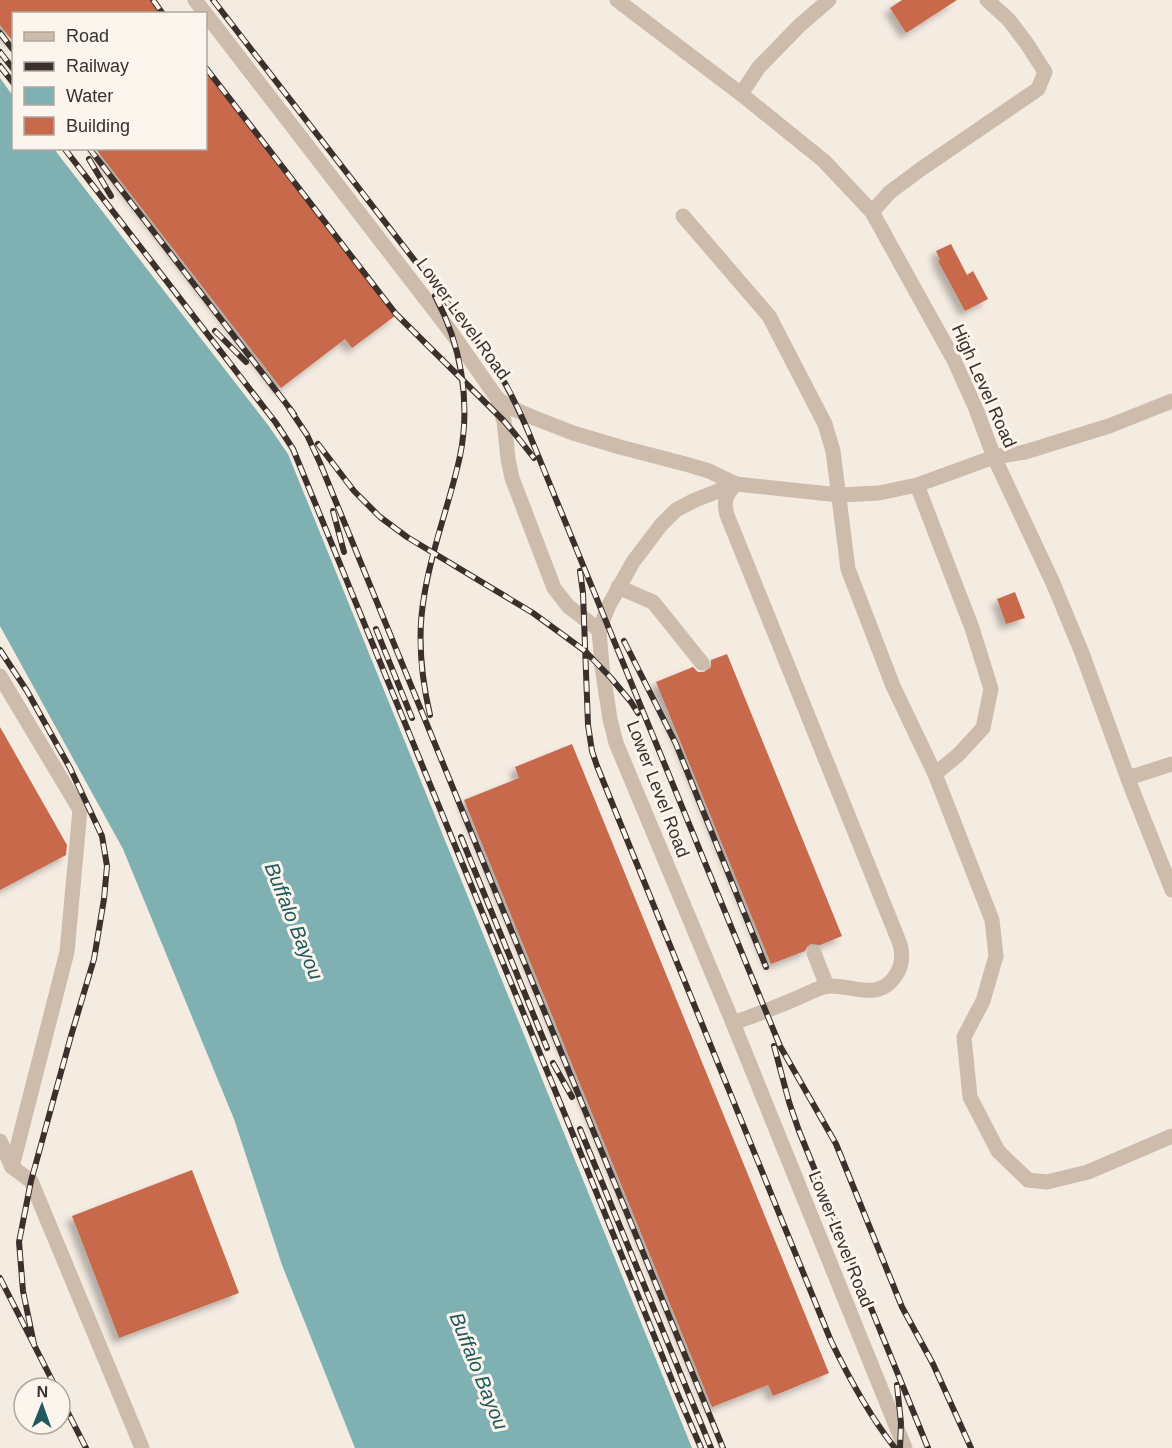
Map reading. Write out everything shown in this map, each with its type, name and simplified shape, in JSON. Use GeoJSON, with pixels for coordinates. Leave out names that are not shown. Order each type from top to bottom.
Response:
{"type":"FeatureCollection","features":[{"type":"Feature","properties":{"kind":"lane","name":"Lower Level Road"},"geometry":{"type":"LineString","coordinates":[[195,0],[204,12]]}},
{"type":"Feature","properties":{"kind":"lane","name":"High Level Road"},"geometry":{"type":"LineString","coordinates":[[617,0],[741,94],[824,161],[872,212],[954,360],[976,409],[994,457],[1082,653],[1172,890]]}},
{"type":"Feature","properties":{"kind":"lane"},"geometry":{"type":"LineString","coordinates":[[741,94],[766,59],[829,0]]}},
{"type":"Feature","properties":{"kind":"lane"},"geometry":{"type":"LineString","coordinates":[[872,212],[890,192],[921,169],[1038,89],[1045,72],[1009,20],[987,0]]}},
{"type":"Feature","properties":{"kind":"lane","name":"Lower Level Road"},"geometry":{"type":"LineString","coordinates":[[207,16],[451,332],[497,398],[521,412],[573,433],[709,471],[736,484]]}},
{"type":"Feature","properties":{"kind":"lane"},"geometry":{"type":"LineString","coordinates":[[683,216],[769,316],[825,424],[833,451],[848,569],[893,686],[934,774],[992,920],[996,956],[983,1001],[964,1037],[970,1097],[998,1151],[1028,1180],[1047,1182],[1088,1172],[1172,1136]]}},
{"type":"Feature","properties":{"kind":"lane"},"geometry":{"type":"LineString","coordinates":[[497,398],[504,421],[512,478],[554,588],[568,606],[599,630]]}},
{"type":"Feature","properties":{"kind":"lane"},"geometry":{"type":"LineString","coordinates":[[733,1023],[827,986],[863,991],[882,988],[896,976],[902,960],[902,952],[727,515],[724,506],[726,497],[736,484],[839,495],[879,494],[917,485],[994,457],[1025,452],[1109,426],[1172,401]]}},
{"type":"Feature","properties":{"kind":"lane","name":"Lower Level Road"},"geometry":{"type":"LineString","coordinates":[[736,484],[676,510],[661,525],[633,562],[618,587],[599,630],[610,719],[616,743],[733,1023],[904,1448]]}},
{"type":"Feature","properties":{"kind":"lane"},"geometry":{"type":"LineString","coordinates":[[917,485],[972,628],[991,689],[983,729],[958,755],[934,774]]}},
{"type":"Feature","properties":{"kind":"lane"},"geometry":{"type":"LineString","coordinates":[[618,587],[652,602],[702,663]]}},
{"type":"Feature","properties":{"kind":"lane"},"geometry":{"type":"LineString","coordinates":[[0,676],[80,810],[67,952],[12,1167]]}},
{"type":"Feature","properties":{"kind":"lane"},"geometry":{"type":"LineString","coordinates":[[1128,778],[1172,764]]}},
{"type":"Feature","properties":{"kind":"lane"},"geometry":{"type":"LineString","coordinates":[[814,953],[827,986]]}},
{"type":"Feature","properties":{"kind":"lane"},"geometry":{"type":"LineString","coordinates":[[0,1141],[12,1167],[31,1181],[142,1448]]}},
{"type":"Feature","properties":{"kind":"water","name":"Buffalo Bayou"},"geometry":{"type":"Polygon","coordinates":[[[0,78],[12,95],[12,150],[55,150],[288,454],[692,1448],[355,1448],[282,1265],[234,1119],[123,849],[0,626],[0,78]]]}},
{"type":"Feature","properties":{"kind":"building"},"geometry":{"type":"Polygon","coordinates":[[[0,0],[150,0],[159,12],[12,12],[12,40],[0,25],[0,0]]]}},
{"type":"Feature","properties":{"kind":"building"},"geometry":{"type":"Polygon","coordinates":[[[902,0],[957,0],[906,33],[890,8],[902,0]]]}},
{"type":"Feature","properties":{"kind":"building"},"geometry":{"type":"Polygon","coordinates":[[[207,73],[395,316],[352,348],[345,339],[281,388],[97,150],[207,150],[207,73]]]}},
{"type":"Feature","properties":{"kind":"building"},"geometry":{"type":"Polygon","coordinates":[[[951,244],[967,275],[973,271],[988,299],[965,311],[938,261],[940,260],[936,251],[951,244]]]}},
{"type":"Feature","properties":{"kind":"building"},"geometry":{"type":"Polygon","coordinates":[[[1015,592],[1025,618],[1006,624],[997,599],[1015,592]]]}},
{"type":"Feature","properties":{"kind":"building"},"geometry":{"type":"Polygon","coordinates":[[[727,654],[842,936],[820,945],[811,944],[805,951],[771,964],[656,682],[693,667],[698,672],[704,672],[711,667],[711,660],[727,654]]]}},
{"type":"Feature","properties":{"kind":"building"},"geometry":{"type":"Polygon","coordinates":[[[0,727],[67,845],[66,855],[0,890],[0,727]]]}},
{"type":"Feature","properties":{"kind":"building"},"geometry":{"type":"Polygon","coordinates":[[[572,744],[829,1373],[773,1396],[768,1385],[712,1407],[464,800],[519,778],[515,767],[572,744]]]}},
{"type":"Feature","properties":{"kind":"building"},"geometry":{"type":"Polygon","coordinates":[[[192,1170],[239,1293],[119,1338],[72,1216],[192,1170]]]}},
{"type":"Feature","properties":{"kind":"railway"},"geometry":{"type":"LineString","coordinates":[[153,0],[162,12]]}},
{"type":"Feature","properties":{"kind":"railway"},"geometry":{"type":"LineString","coordinates":[[213,0],[484,350],[512,397],[530,435],[780,1046],[836,1144],[902,1307],[933,1364],[971,1448]]}},
{"type":"Feature","properties":{"kind":"railway"},"geometry":{"type":"LineString","coordinates":[[0,33],[12,48]]}},
{"type":"Feature","properties":{"kind":"railway"},"geometry":{"type":"LineString","coordinates":[[0,52],[12,67]]}},
{"type":"Feature","properties":{"kind":"railway"},"geometry":{"type":"LineString","coordinates":[[0,66],[12,81]]}},
{"type":"Feature","properties":{"kind":"railway"},"geometry":{"type":"LineString","coordinates":[[207,69],[396,314],[504,421],[534,458]]}},
{"type":"Feature","properties":{"kind":"railway"},"geometry":{"type":"LineString","coordinates":[[66,150],[276,423],[293,449],[701,1448]]}},
{"type":"Feature","properties":{"kind":"railway"},"geometry":{"type":"LineString","coordinates":[[91,150],[294,414]]}},
{"type":"Feature","properties":{"kind":"railway"},"geometry":{"type":"LineString","coordinates":[[89,159],[111,196]]}},
{"type":"Feature","properties":{"kind":"railway"},"geometry":{"type":"LineString","coordinates":[[430,715],[421,656],[422,612],[431,561],[460,456],[464,415],[464,394],[457,353],[444,314],[435,296]]}},
{"type":"Feature","properties":{"kind":"railway"},"geometry":{"type":"LineString","coordinates":[[215,331],[246,362]]}},
{"type":"Feature","properties":{"kind":"railway"},"geometry":{"type":"LineString","coordinates":[[289,408],[307,435],[320,463],[723,1448]]}},
{"type":"Feature","properties":{"kind":"railway"},"geometry":{"type":"LineString","coordinates":[[318,444],[354,491],[380,517],[407,537],[533,613],[585,651],[611,678],[638,713]]}},
{"type":"Feature","properties":{"kind":"railway"},"geometry":{"type":"LineString","coordinates":[[333,511],[344,552]]}},
{"type":"Feature","properties":{"kind":"railway"},"geometry":{"type":"LineString","coordinates":[[580,571],[583,593],[588,725],[597,766],[831,1341],[860,1396],[895,1448]]}},
{"type":"Feature","properties":{"kind":"railway"},"geometry":{"type":"LineString","coordinates":[[376,629],[412,718]]}},
{"type":"Feature","properties":{"kind":"railway"},"geometry":{"type":"LineString","coordinates":[[624,641],[676,744],[766,967]]}},
{"type":"Feature","properties":{"kind":"railway"},"geometry":{"type":"LineString","coordinates":[[0,650],[27,691],[70,768],[102,836],[107,866],[94,959],[31,1181],[19,1242],[23,1291],[34,1344]]}},
{"type":"Feature","properties":{"kind":"railway"},"geometry":{"type":"LineString","coordinates":[[461,837],[547,1048]]}},
{"type":"Feature","properties":{"kind":"railway"},"geometry":{"type":"LineString","coordinates":[[774,1046],[799,1131],[928,1448]]}},
{"type":"Feature","properties":{"kind":"railway"},"geometry":{"type":"LineString","coordinates":[[553,1063],[572,1097]]}},
{"type":"Feature","properties":{"kind":"railway"},"geometry":{"type":"LineString","coordinates":[[580,1129],[711,1448]]}},
{"type":"Feature","properties":{"kind":"railway"},"geometry":{"type":"LineString","coordinates":[[0,1278],[50,1376]]}},
{"type":"Feature","properties":{"kind":"railway"},"geometry":{"type":"LineString","coordinates":[[897,1385],[901,1423],[900,1448]]}},
{"type":"Feature","properties":{"kind":"railway"},"geometry":{"type":"LineString","coordinates":[[72,1421],[86,1448]]}}]}
